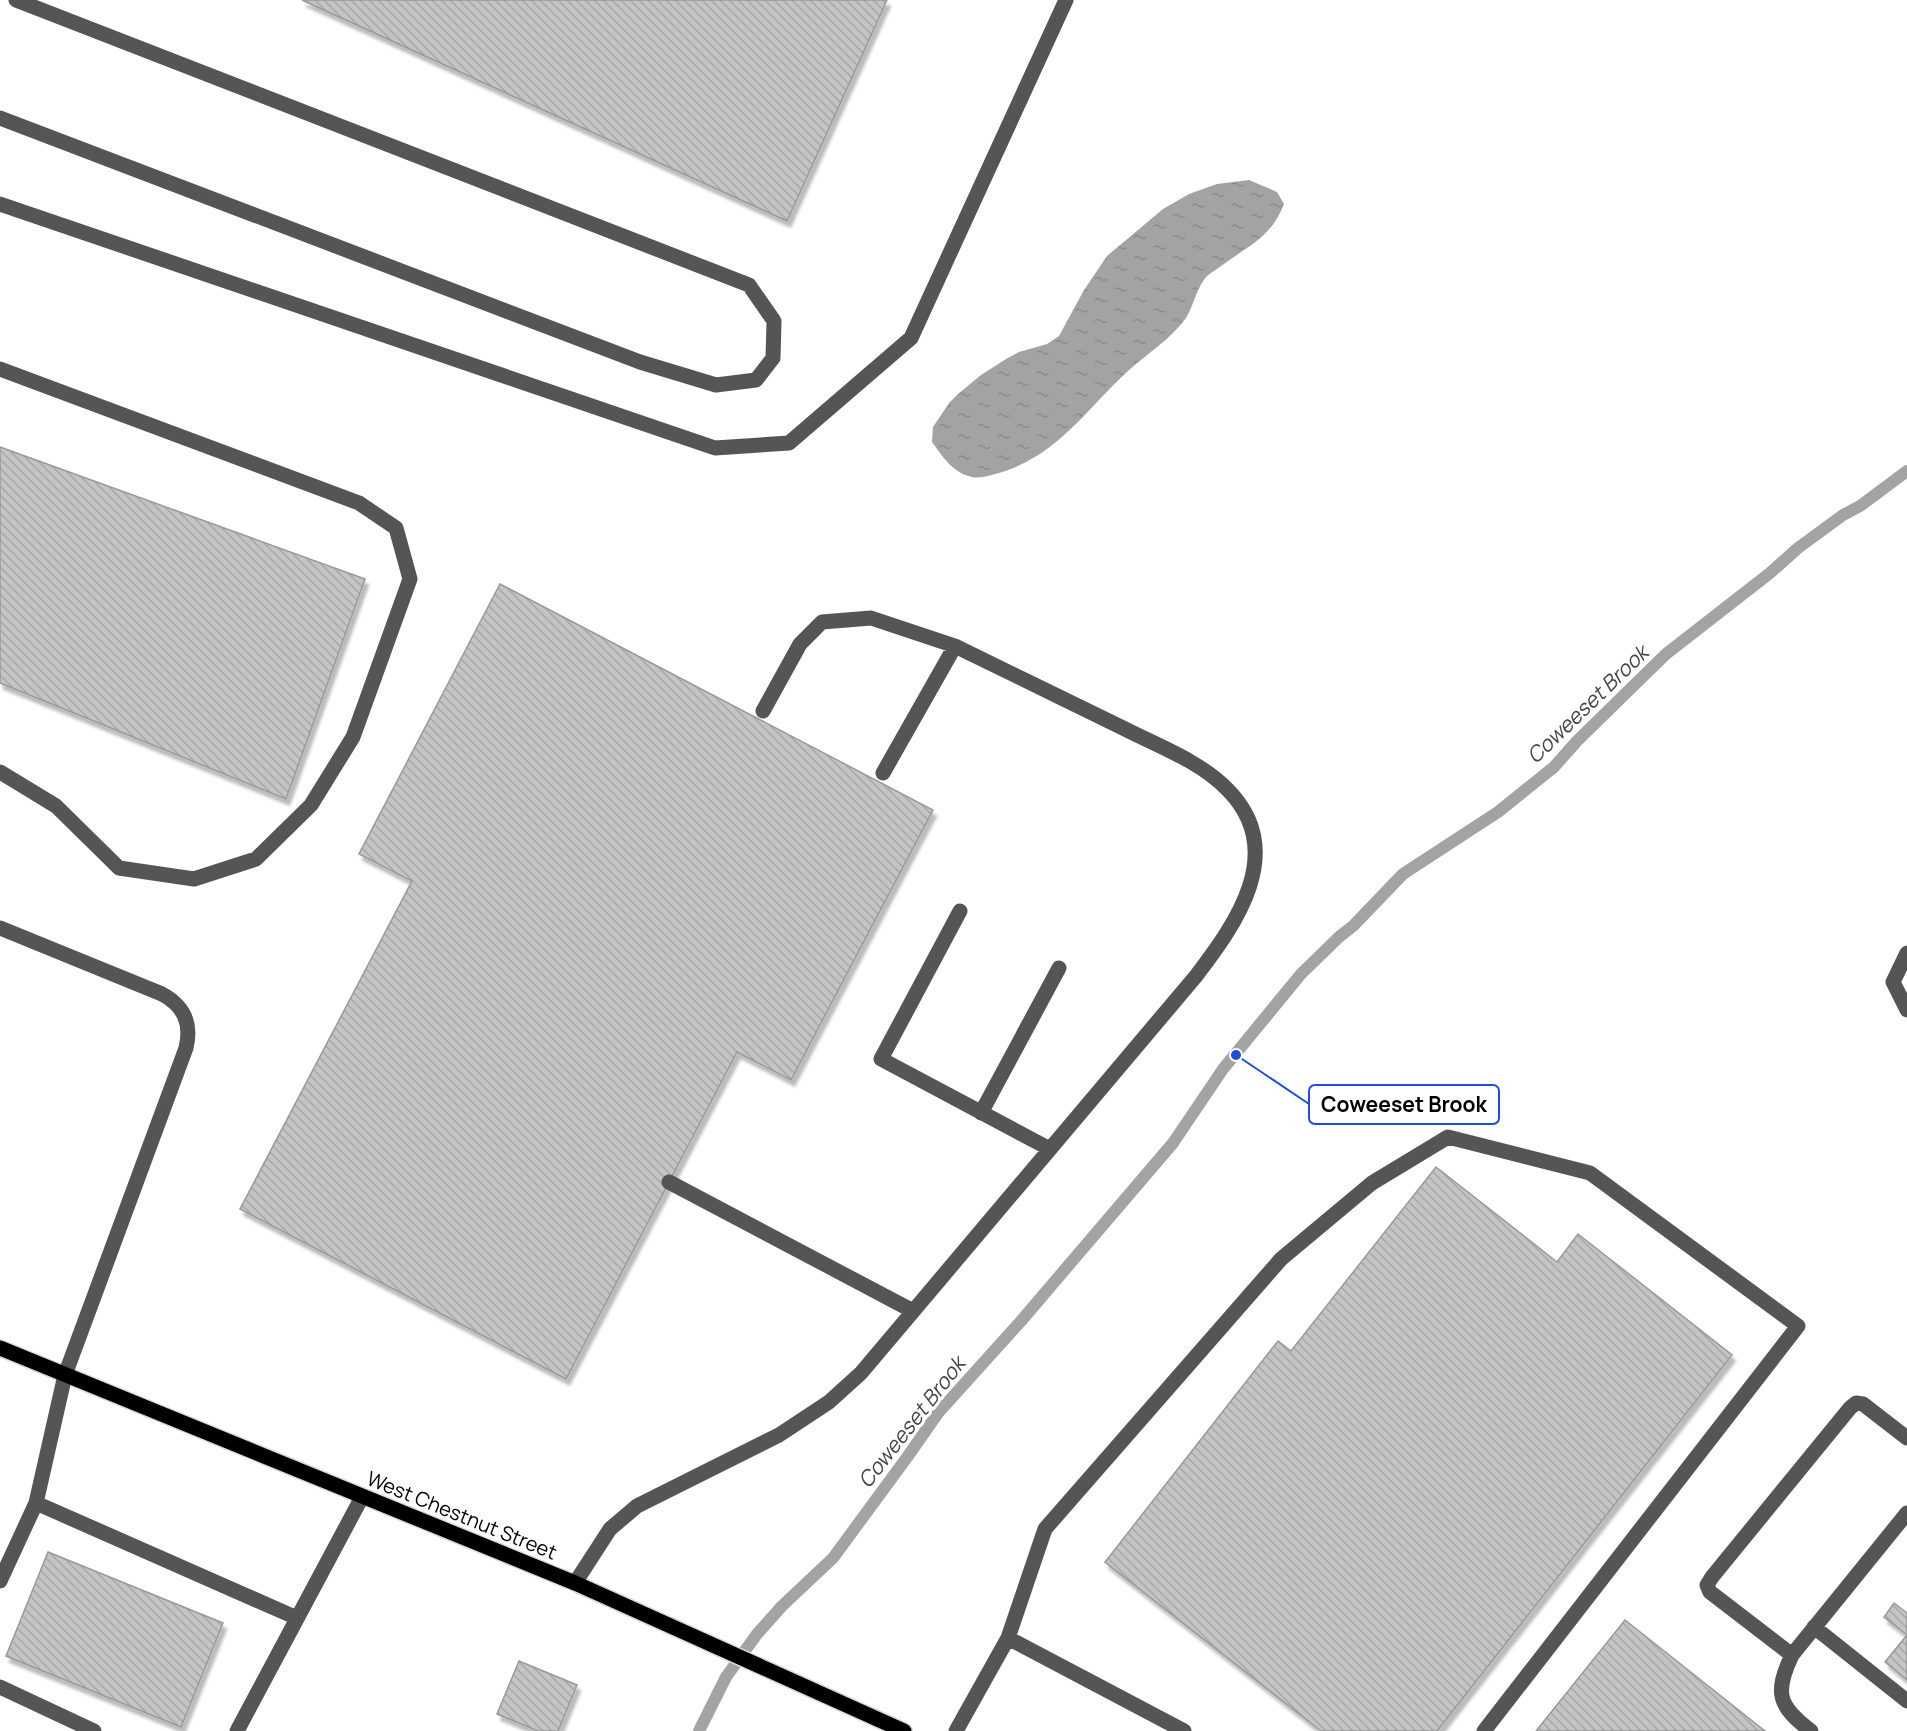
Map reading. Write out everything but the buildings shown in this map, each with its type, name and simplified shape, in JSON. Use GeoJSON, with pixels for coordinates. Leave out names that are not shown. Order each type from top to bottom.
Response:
{"type":"FeatureCollection","features":[{"type":"Feature","properties":{"kind":"main road","name":"West Chestnut Street"},"geometry":{"type":"LineString","coordinates":[[0,1348],[575,1583],[904,1731]]}},
{"type":"Feature","properties":{"kind":"lane"},"geometry":{"type":"LineString","coordinates":[[0,118],[640,362],[716,385],[756,380],[772,358],[774,321],[749,285],[16,0]]}},
{"type":"Feature","properties":{"kind":"lane"},"geometry":{"type":"LineString","coordinates":[[0,204],[715,448],[789,443],[911,338],[1066,0]]}},
{"type":"Feature","properties":{"kind":"lane"},"geometry":{"type":"LineString","coordinates":[[0,369],[359,503],[396,528],[410,579],[353,737],[311,805],[256,860],[194,879],[119,867],[56,806],[0,772]]}},
{"type":"Feature","properties":{"kind":"lane"},"geometry":{"type":"LineString","coordinates":[[575,1583],[600,1542],[623,1516],[657,1494],[699,1476],[779,1435],[829,1402],[875,1358],[1196,976],[1224,939],[1245,902],[1255,861],[1255,843],[1242,807],[1228,790],[1188,760],[955,646],[871,618],[822,622],[800,644],[764,711]]}},
{"type":"Feature","properties":{"kind":"lane"},"geometry":{"type":"LineString","coordinates":[[884,772],[955,646]]}},
{"type":"Feature","properties":{"kind":"lane"},"geometry":{"type":"LineString","coordinates":[[960,910],[881,1059],[1050,1149]]}},
{"type":"Feature","properties":{"kind":"lane"},"geometry":{"type":"LineString","coordinates":[[0,928],[162,994],[176,1002],[188,1023],[186,1048],[65,1375],[36,1503],[0,1581]]}},
{"type":"Feature","properties":{"kind":"lane"},"geometry":{"type":"LineString","coordinates":[[1907,953],[1893,982],[1907,1010]]}},
{"type":"Feature","properties":{"kind":"lane"},"geometry":{"type":"LineString","coordinates":[[981,1113],[1059,968]]}},
{"type":"Feature","properties":{"kind":"lane"},"geometry":{"type":"LineString","coordinates":[[956,1731],[1008,1638],[1045,1529],[1281,1259],[1372,1183],[1448,1137],[1590,1173],[1798,1326],[1484,1731]]}},
{"type":"Feature","properties":{"kind":"lane"},"geometry":{"type":"LineString","coordinates":[[669,1182],[913,1311]]}},
{"type":"Feature","properties":{"kind":"lane"},"geometry":{"type":"LineString","coordinates":[[1792,1655],[1710,1592],[1707,1585],[1856,1403],[1863,1404],[1907,1438]]}},
{"type":"Feature","properties":{"kind":"lane"},"geometry":{"type":"LineString","coordinates":[[237,1731],[362,1497]]}},
{"type":"Feature","properties":{"kind":"lane"},"geometry":{"type":"LineString","coordinates":[[36,1503],[297,1618]]}},
{"type":"Feature","properties":{"kind":"lane"},"geometry":{"type":"LineString","coordinates":[[1811,1731],[1787,1710],[1781,1687],[1783,1674],[1792,1655],[1907,1513]]}},
{"type":"Feature","properties":{"kind":"lane"},"geometry":{"type":"LineString","coordinates":[[1814,1627],[1907,1701]]}},
{"type":"Feature","properties":{"kind":"lane"},"geometry":{"type":"LineString","coordinates":[[1008,1638],[1184,1731]]}},
{"type":"Feature","properties":{"kind":"lane"},"geometry":{"type":"LineString","coordinates":[[0,1687],[94,1731]]}},
{"type":"Feature","properties":{"kind":"water"},"geometry":{"type":"Polygon","coordinates":[[[1249,180],[1277,192],[1284,204],[1279,215],[1259,239],[1206,277],[1186,318],[1173,333],[1129,370],[1070,429],[1039,455],[1020,465],[979,478],[959,472],[949,463],[932,442],[933,427],[958,394],[981,375],[1006,359],[1019,352],[1047,344],[1059,336],[1084,290],[1107,256],[1163,209],[1189,194],[1217,184],[1249,180]]]}},
{"type":"Feature","properties":{"kind":"waterway","name":"Coweeset Brook"},"geometry":{"type":"LineString","coordinates":[[699,1731],[726,1677],[757,1634],[782,1606],[833,1558],[938,1413],[1021,1321],[1173,1143],[1223,1069],[1301,974],[1353,926],[1403,874],[1498,812],[1554,767],[1577,741],[1666,654],[1770,573],[1798,548],[1907,471]]}},
{"type":"Feature","properties":{"kind":"place","name":"Coweeset Brook"},"geometry":{"type":"Point","coordinates":[1236,1055]}}]}
